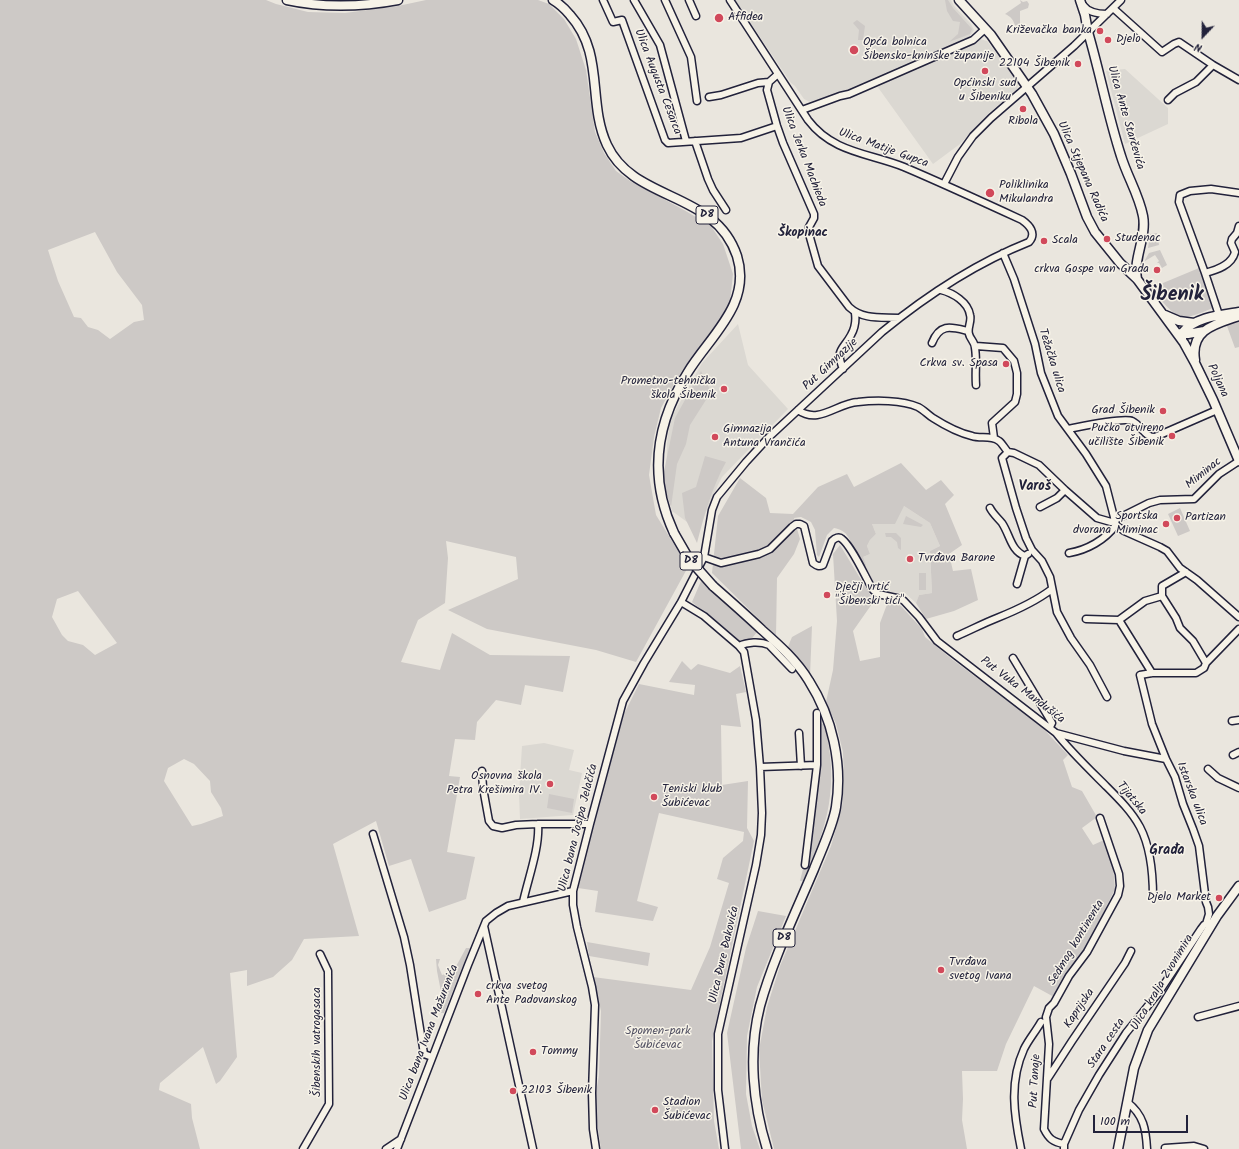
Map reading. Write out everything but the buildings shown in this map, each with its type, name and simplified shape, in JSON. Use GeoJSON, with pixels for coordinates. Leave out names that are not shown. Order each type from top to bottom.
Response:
{"type":"FeatureCollection","features":[{"type":"Feature","properties":{"kind":"main road"},"geometry":{"type":"LineString","coordinates":[[287,0],[334,6],[358,6],[398,0]]}},
{"type":"Feature","properties":{"kind":"main road","name":"D8"},"geometry":{"type":"LineString","coordinates":[[553,0],[567,11],[576,21],[588,42],[594,69],[598,112],[603,135],[607,145],[617,161],[635,177],[702,211],[716,222],[726,233],[738,258],[740,282],[734,304],[728,317],[688,371],[668,410],[661,432],[658,453],[658,480],[664,508],[674,533],[690,559],[713,586],[775,642],[808,679],[816,693],[829,724],[837,753],[838,783],[836,808],[823,848],[771,969],[759,1008],[754,1055],[754,1087],[756,1106],[767,1149]]}},
{"type":"Feature","properties":{"kind":"main road","name":"Ulica Stjepana Radića"},"geometry":{"type":"LineString","coordinates":[[959,0],[985,29],[1027,86],[1054,134],[1087,217],[1095,232],[1137,279],[1165,316]]}},
{"type":"Feature","properties":{"kind":"main road","name":"Ulica Ante Starčevića"},"geometry":{"type":"LineString","coordinates":[[1081,2],[1121,158],[1141,206],[1144,218],[1137,258],[1137,279]]}},
{"type":"Feature","properties":{"kind":"main road"},"geometry":{"type":"LineString","coordinates":[[1122,264],[1130,265],[1137,258]]}},
{"type":"Feature","properties":{"kind":"main road"},"geometry":{"type":"LineString","coordinates":[[1180,335],[1194,323],[1219,315],[1239,312]]}},
{"type":"Feature","properties":{"kind":"main road"},"geometry":{"type":"LineString","coordinates":[[1165,316],[1176,320],[1194,323]]}},
{"type":"Feature","properties":{"kind":"main road","name":"Poljana"},"geometry":{"type":"LineString","coordinates":[[1165,316],[1180,335],[1217,410]]}},
{"type":"Feature","properties":{"kind":"main road"},"geometry":{"type":"LineString","coordinates":[[1180,335],[1204,330],[1239,316]]}},
{"type":"Feature","properties":{"kind":"main road","name":"Poljana"},"geometry":{"type":"LineString","coordinates":[[1195,363],[1195,346],[1198,338],[1204,330]]}},
{"type":"Feature","properties":{"kind":"main road"},"geometry":{"type":"LineString","coordinates":[[1217,410],[1239,461]]}},
{"type":"Feature","properties":{"kind":"main road","name":"Ulica kralja Zvonimira"},"geometry":{"type":"LineString","coordinates":[[1118,1149],[1134,1068],[1148,1030],[1209,925],[1239,886]]}},
{"type":"Feature","properties":{"kind":"street","name":"Ulica Augusta Cesarca"},"geometry":{"type":"LineString","coordinates":[[603,0],[613,22],[622,20],[665,140],[671,144],[686,141]]}},
{"type":"Feature","properties":{"kind":"street"},"geometry":{"type":"LineString","coordinates":[[634,0],[660,45],[686,141],[741,138],[777,126]]}},
{"type":"Feature","properties":{"kind":"street"},"geometry":{"type":"LineString","coordinates":[[665,0],[691,57],[697,101]]}},
{"type":"Feature","properties":{"kind":"street"},"geometry":{"type":"LineString","coordinates":[[689,0],[696,16]]}},
{"type":"Feature","properties":{"kind":"street","name":"Ulica Matije Gupca"},"geometry":{"type":"LineString","coordinates":[[730,0],[815,130],[830,142],[852,151],[894,163],[1022,220],[1032,229],[1032,239]]}},
{"type":"Feature","properties":{"kind":"street"},"geometry":{"type":"LineString","coordinates":[[944,184],[958,157],[973,136],[991,118],[1088,32],[1121,0]]}},
{"type":"Feature","properties":{"kind":"street"},"geometry":{"type":"LineString","coordinates":[[1081,2],[1085,8],[1091,11],[1106,14]]}},
{"type":"Feature","properties":{"kind":"street"},"geometry":{"type":"LineString","coordinates":[[1113,8],[1162,52],[1179,42],[1213,65],[1239,80]]}},
{"type":"Feature","properties":{"kind":"street"},"geometry":{"type":"LineString","coordinates":[[802,110],[849,94],[973,40],[985,29]]}},
{"type":"Feature","properties":{"kind":"street"},"geometry":{"type":"LineString","coordinates":[[1168,100],[1175,93],[1196,82],[1213,65]]}},
{"type":"Feature","properties":{"kind":"street"},"geometry":{"type":"LineString","coordinates":[[709,97],[721,95],[758,83],[769,82],[778,74]]}},
{"type":"Feature","properties":{"kind":"street","name":"Ulica Jerka Machieda"},"geometry":{"type":"LineString","coordinates":[[769,82],[767,90],[777,126],[814,214],[814,218],[809,227],[809,234],[818,266],[855,313]]}},
{"type":"Feature","properties":{"kind":"street"},"geometry":{"type":"LineString","coordinates":[[695,140],[708,179],[726,210]]}},
{"type":"Feature","properties":{"kind":"street"},"geometry":{"type":"LineString","coordinates":[[1219,315],[1179,202],[1180,195],[1190,191],[1211,189],[1239,192]]}},
{"type":"Feature","properties":{"kind":"street"},"geometry":{"type":"LineString","coordinates":[[1205,273],[1214,271],[1231,261],[1235,252],[1231,243],[1238,233],[1239,226]]}},
{"type":"Feature","properties":{"kind":"street","name":"Put Gimnazije"},"geometry":{"type":"LineString","coordinates":[[704,557],[712,510],[717,497],[769,437],[899,318],[941,290],[1003,253],[1029,242],[1032,239]]}},
{"type":"Feature","properties":{"kind":"street","name":"Težačka ulica"},"geometry":{"type":"LineString","coordinates":[[1003,253],[1014,279],[1035,344],[1041,373],[1058,416],[1086,454],[1106,486],[1115,523]]}},
{"type":"Feature","properties":{"kind":"street"},"geometry":{"type":"LineString","coordinates":[[941,290],[950,292],[959,298],[971,316],[968,331],[969,337],[976,346],[976,385]]}},
{"type":"Feature","properties":{"kind":"street"},"geometry":{"type":"LineString","coordinates":[[855,313],[869,317],[899,318]]}},
{"type":"Feature","properties":{"kind":"street"},"geometry":{"type":"LineString","coordinates":[[843,370],[839,355],[852,334],[856,319],[855,313]]}},
{"type":"Feature","properties":{"kind":"street"},"geometry":{"type":"LineString","coordinates":[[932,343],[937,334],[946,327],[950,326],[968,331]]}},
{"type":"Feature","properties":{"kind":"street"},"geometry":{"type":"LineString","coordinates":[[976,346],[1003,348],[1014,361],[1017,373],[1017,394],[1015,402],[992,423],[994,438]]}},
{"type":"Feature","properties":{"kind":"street"},"geometry":{"type":"LineString","coordinates":[[798,410],[802,413],[816,415],[825,414],[839,406],[856,402],[880,401],[919,408],[933,418],[973,437],[994,438],[999,441],[1008,452],[1014,453],[1039,465],[1097,518],[1115,523],[1124,530],[1167,551],[1180,568],[1198,580],[1239,616]]}},
{"type":"Feature","properties":{"kind":"street"},"geometry":{"type":"LineString","coordinates":[[1068,429],[1095,423],[1131,421],[1140,426],[1145,434],[1151,437],[1217,410]]}},
{"type":"Feature","properties":{"kind":"street"},"geometry":{"type":"LineString","coordinates":[[1008,452],[1002,458],[1020,521],[1032,550],[1042,561],[1050,576],[1057,612],[1071,638],[1090,665],[1107,697]]}},
{"type":"Feature","properties":{"kind":"street","name":"Miminac"},"geometry":{"type":"LineString","coordinates":[[1069,553],[1085,549],[1100,540],[1115,523],[1150,503],[1160,500],[1194,499],[1219,474],[1239,461]]}},
{"type":"Feature","properties":{"kind":"street"},"geometry":{"type":"LineString","coordinates":[[1040,507],[1057,498],[1065,490]]}},
{"type":"Feature","properties":{"kind":"street"},"geometry":{"type":"LineString","coordinates":[[990,508],[1001,522],[1016,550],[1019,554],[1025,556]]}},
{"type":"Feature","properties":{"kind":"street","name":"Put Vuka Mandušića"},"geometry":{"type":"LineString","coordinates":[[704,557],[720,563],[759,554],[770,549],[792,527],[796,524],[800,524],[804,526],[813,563],[816,566],[820,566],[823,565],[834,538],[842,538],[873,590],[878,594],[901,599],[911,608],[937,641],[1056,733],[1124,751],[1166,759]]}},
{"type":"Feature","properties":{"kind":"street"},"geometry":{"type":"LineString","coordinates":[[1017,584],[1025,556],[1032,550]]}},
{"type":"Feature","properties":{"kind":"street","name":"Ulica bana Josipa Jelačića"},"geometry":{"type":"LineString","coordinates":[[596,1149],[592,1129],[595,1005],[577,928],[573,905],[573,891],[623,701],[681,602],[704,557]]}},
{"type":"Feature","properties":{"kind":"street"},"geometry":{"type":"LineString","coordinates":[[1186,572],[1162,586],[1162,596],[1176,618],[1180,628],[1192,641],[1206,664]]}},
{"type":"Feature","properties":{"kind":"street"},"geometry":{"type":"LineString","coordinates":[[958,636],[1016,611],[1042,597],[1052,589]]}},
{"type":"Feature","properties":{"kind":"street"},"geometry":{"type":"LineString","coordinates":[[1086,619],[1119,620],[1145,601],[1162,596]]}},
{"type":"Feature","properties":{"kind":"street","name":"Ulica Đure Đakovića"},"geometry":{"type":"LineString","coordinates":[[681,602],[704,616],[744,652],[756,720],[760,767],[762,813],[761,835],[753,881],[718,1034],[718,1090],[725,1149]]}},
{"type":"Feature","properties":{"kind":"street"},"geometry":{"type":"LineString","coordinates":[[1119,620],[1152,673],[1196,673],[1204,668],[1239,629]]}},
{"type":"Feature","properties":{"kind":"street"},"geometry":{"type":"LineString","coordinates":[[739,646],[750,643],[764,643],[769,645],[792,669]]}},
{"type":"Feature","properties":{"kind":"street"},"geometry":{"type":"LineString","coordinates":[[1013,658],[1033,694],[1052,723],[1050,727]]}},
{"type":"Feature","properties":{"kind":"street","name":"Istarska ulica"},"geometry":{"type":"LineString","coordinates":[[1152,673],[1140,675],[1152,724],[1175,777],[1183,804],[1199,846],[1206,902],[1209,910],[1209,925]]}},
{"type":"Feature","properties":{"kind":"street"},"geometry":{"type":"LineString","coordinates":[[805,865],[817,765],[817,713]]}},
{"type":"Feature","properties":{"kind":"street"},"geometry":{"type":"LineString","coordinates":[[799,733],[801,766]]}},
{"type":"Feature","properties":{"kind":"street","name":"Tijatska"},"geometry":{"type":"LineString","coordinates":[[1056,733],[1120,800],[1140,827],[1145,839],[1154,878],[1153,897]]}},
{"type":"Feature","properties":{"kind":"street"},"geometry":{"type":"LineString","coordinates":[[760,767],[817,765]]}},
{"type":"Feature","properties":{"kind":"street"},"geometry":{"type":"LineString","coordinates":[[482,770],[488,821],[494,826],[502,828],[516,825],[538,824],[590,824]]}},
{"type":"Feature","properties":{"kind":"street"},"geometry":{"type":"LineString","coordinates":[[1208,770],[1218,778],[1239,788]]}},
{"type":"Feature","properties":{"kind":"street","name":"Sedmog kontinenta"},"geometry":{"type":"LineString","coordinates":[[1049,1008],[1054,1003],[1069,976],[1087,952],[1118,895],[1120,886],[1119,874],[1100,818]]}},
{"type":"Feature","properties":{"kind":"street"},"geometry":{"type":"LineString","coordinates":[[522,902],[537,843],[539,832],[538,824]]}},
{"type":"Feature","properties":{"kind":"street"},"geometry":{"type":"LineString","coordinates":[[373,834],[404,937],[424,1054],[432,1057]]}},
{"type":"Feature","properties":{"kind":"street","name":"Ulica bana Ivana Mažuranića"},"geometry":{"type":"LineString","coordinates":[[397,1149],[486,921],[501,909],[522,902],[558,896],[573,891]]}},
{"type":"Feature","properties":{"kind":"street","name":"Stara cesta"},"geometry":{"type":"LineString","coordinates":[[1064,1147],[1079,1110],[1126,1033],[1159,992],[1202,929],[1209,925]]}},
{"type":"Feature","properties":{"kind":"street"},"geometry":{"type":"LineString","coordinates":[[484,926],[533,1149]]}},
{"type":"Feature","properties":{"kind":"street","name":"Kaprijska"},"geometry":{"type":"LineString","coordinates":[[1048,1080],[1076,1035],[1125,964],[1131,951]]}},
{"type":"Feature","properties":{"kind":"street","name":"Šibenskih vatrogasaca"},"geometry":{"type":"LineString","coordinates":[[303,1149],[329,1104],[328,971],[320,954]]}},
{"type":"Feature","properties":{"kind":"street"},"geometry":{"type":"LineString","coordinates":[[1198,1017],[1239,1006]]}},
{"type":"Feature","properties":{"kind":"street","name":"Put Tanaje"},"geometry":{"type":"LineString","coordinates":[[1049,1008],[1046,1017],[1049,1044],[1044,1129],[1048,1137],[1055,1143],[1064,1147]]}},
{"type":"Feature","properties":{"kind":"street"},"geometry":{"type":"LineString","coordinates":[[1021,1149],[1017,1127],[1014,1080],[1024,1048],[1041,1022]]}},
{"type":"Feature","properties":{"kind":"street"},"geometry":{"type":"LineString","coordinates":[[1127,1102],[1139,1113],[1146,1131],[1147,1149]]}},
{"type":"Feature","properties":{"kind":"street"},"geometry":{"type":"LineString","coordinates":[[386,1149],[401,1139]]}},
{"type":"Feature","properties":{"kind":"street"},"geometry":{"type":"LineString","coordinates":[[1165,1148],[1194,1146],[1204,1149]]}},
{"type":"Feature","properties":{"kind":"shaded area","name":"Opća bolnica Šibensko-kninske županije"},"geometry":{"type":"Polygon","coordinates":[[[735,0],[951,0],[954,6],[971,24],[974,30],[970,36],[963,40],[848,91],[810,102],[804,99],[795,86],[791,83],[735,0]]]}},
{"type":"Feature","properties":{"kind":"shaded area"},"geometry":{"type":"Polygon","coordinates":[[[980,39],[987,41],[1017,81],[1017,89],[988,114],[960,144],[933,164],[877,86],[942,56],[972,45],[980,39]]]}},
{"type":"Feature","properties":{"kind":"shaded area"},"geometry":{"type":"Polygon","coordinates":[[[1125,69],[1168,108],[1168,124],[1125,144],[1106,71],[1125,69]]]}},
{"type":"Feature","properties":{"kind":"shaded area"},"geometry":{"type":"Polygon","coordinates":[[[738,324],[748,365],[788,409],[722,477],[698,530],[672,511],[666,481],[667,444],[670,420],[702,363],[738,324]]]}},
{"type":"Feature","properties":{"kind":"shaded area"},"geometry":{"type":"Polygon","coordinates":[[[904,506],[930,523],[940,546],[930,551],[932,593],[919,595],[916,603],[905,593],[879,592],[875,588],[864,567],[863,557],[870,554],[867,546],[876,534],[872,524],[904,506]]]}},
{"type":"Feature","properties":{"kind":"shaded area","name":"Osnovna škola Petra Krešimira IV."},"geometry":{"type":"Polygon","coordinates":[[[544,743],[574,750],[569,770],[582,773],[573,815],[520,819],[519,794],[522,746],[544,743]]]}},
{"type":"Feature","properties":{"kind":"green space"},"geometry":{"type":"Polygon","coordinates":[[[0,0],[266,0],[308,12],[345,13],[398,6],[426,0],[538,0],[549,4],[564,19],[576,39],[586,70],[595,132],[604,153],[616,171],[630,181],[711,226],[723,244],[733,274],[730,302],[718,322],[690,359],[674,384],[661,408],[654,437],[649,475],[656,515],[688,567],[636,662],[596,650],[487,629],[448,610],[518,579],[516,557],[446,541],[448,558],[445,603],[418,620],[401,662],[440,670],[452,633],[490,655],[570,656],[563,692],[525,685],[521,705],[496,700],[477,722],[475,740],[455,739],[449,776],[460,777],[447,852],[475,857],[466,899],[429,912],[411,859],[389,866],[376,821],[333,844],[359,936],[304,939],[292,960],[273,977],[247,986],[247,970],[230,973],[237,1057],[220,1081],[216,1084],[203,1047],[160,1083],[159,1090],[191,1104],[192,1118],[200,1149],[0,1149],[0,0]],[[95,232],[48,250],[58,281],[74,317],[81,318],[88,327],[98,330],[110,339],[134,322],[144,320],[142,305],[117,272],[95,232]],[[78,591],[57,599],[52,617],[62,635],[68,641],[83,645],[95,655],[117,643],[78,591]],[[184,759],[168,768],[164,781],[192,826],[223,816],[221,808],[211,792],[210,781],[194,764],[184,759]]]}},
{"type":"Feature","properties":{"kind":"green space"},"geometry":{"type":"Polygon","coordinates":[[[945,0],[948,0],[953,8],[972,29],[970,34],[949,42],[958,34],[960,22],[953,21],[947,11],[945,0]]]}},
{"type":"Feature","properties":{"kind":"green space"},"geometry":{"type":"Polygon","coordinates":[[[1020,0],[1023,2],[1027,1],[1029,4],[1028,8],[1020,11],[1020,24],[1015,26],[1012,18],[1005,14],[1021,3],[1020,0]]]}},
{"type":"Feature","properties":{"kind":"green space"},"geometry":{"type":"Polygon","coordinates":[[[857,20],[865,26],[863,40],[858,40],[859,30],[853,23],[857,20]]]}},
{"type":"Feature","properties":{"kind":"green space"},"geometry":{"type":"Polygon","coordinates":[[[1157,233],[1159,245],[1148,248],[1150,234],[1157,233]]]}},
{"type":"Feature","properties":{"kind":"green space"},"geometry":{"type":"Polygon","coordinates":[[[1160,250],[1167,265],[1162,268],[1159,263],[1157,263],[1159,261],[1155,255],[1145,261],[1149,253],[1160,250]]]}},
{"type":"Feature","properties":{"kind":"green space"},"geometry":{"type":"Polygon","coordinates":[[[1199,268],[1213,308],[1193,316],[1181,316],[1175,314],[1166,306],[1151,288],[1199,268]]]}},
{"type":"Feature","properties":{"kind":"green space"},"geometry":{"type":"Polygon","coordinates":[[[1239,321],[1239,347],[1235,348],[1227,326],[1228,324],[1239,321]]]}},
{"type":"Feature","properties":{"kind":"green space"},"geometry":{"type":"Polygon","coordinates":[[[701,371],[711,392],[690,425],[686,444],[677,464],[671,507],[662,481],[675,418],[701,371]]]}},
{"type":"Feature","properties":{"kind":"green space"},"geometry":{"type":"Polygon","coordinates":[[[705,456],[726,462],[713,491],[697,543],[685,518],[682,493],[696,487],[705,456]]]}},
{"type":"Feature","properties":{"kind":"green space"},"geometry":{"type":"Polygon","coordinates":[[[901,463],[926,490],[941,480],[954,495],[945,504],[962,545],[949,554],[953,571],[971,569],[978,600],[954,611],[926,619],[916,603],[919,595],[932,593],[930,551],[940,546],[930,523],[904,506],[895,524],[872,524],[876,534],[867,546],[870,554],[863,557],[866,565],[864,567],[857,557],[849,539],[845,533],[839,529],[834,528],[827,535],[819,557],[817,555],[815,530],[811,522],[801,517],[794,518],[800,539],[794,554],[777,578],[776,636],[712,573],[718,516],[740,478],[766,498],[770,513],[793,514],[818,487],[847,474],[854,487],[901,463]]]}},
{"type":"Feature","properties":{"kind":"green space","name":"Partizan"},"geometry":{"type":"Polygon","coordinates":[[[1180,508],[1190,531],[1178,536],[1168,514],[1180,508]]]}},
{"type":"Feature","properties":{"kind":"green space"},"geometry":{"type":"Polygon","coordinates":[[[906,516],[923,525],[921,527],[903,524],[906,516]]]}},
{"type":"Feature","properties":{"kind":"green space"},"geometry":{"type":"Polygon","coordinates":[[[885,533],[896,533],[901,538],[901,550],[898,548],[897,542],[891,537],[886,537],[885,533]]]}},
{"type":"Feature","properties":{"kind":"green space"},"geometry":{"type":"Polygon","coordinates":[[[840,545],[874,601],[853,631],[860,661],[880,657],[880,623],[889,599],[901,606],[922,629],[925,637],[953,660],[1039,724],[1068,755],[1063,760],[1072,787],[1082,791],[1097,817],[1082,828],[1093,845],[1104,840],[1113,866],[1115,889],[1085,950],[1054,997],[1034,986],[1006,1044],[997,1071],[962,1071],[962,1120],[967,1149],[774,1149],[762,1100],[759,1050],[767,1007],[780,966],[831,846],[842,807],[844,780],[843,752],[836,724],[826,702],[833,670],[837,621],[833,554],[840,545]]]}},
{"type":"Feature","properties":{"kind":"green space"},"geometry":{"type":"Polygon","coordinates":[[[919,573],[926,573],[926,590],[919,590],[919,573]]]}},
{"type":"Feature","properties":{"kind":"green space"},"geometry":{"type":"Polygon","coordinates":[[[701,581],[757,632],[745,647],[692,602],[701,581]]]}},
{"type":"Feature","properties":{"kind":"green space"},"geometry":{"type":"Polygon","coordinates":[[[812,626],[810,676],[787,649],[792,637],[812,626]]]}},
{"type":"Feature","properties":{"kind":"green space","name":"Spomen-park Šubićevac"},"geometry":{"type":"Polygon","coordinates":[[[682,661],[691,670],[698,664],[730,673],[740,666],[746,692],[736,694],[741,727],[721,725],[722,785],[748,781],[747,828],[754,841],[712,1041],[714,1121],[719,1149],[601,1149],[595,1099],[599,1075],[601,1011],[593,977],[691,990],[710,947],[729,883],[717,879],[723,858],[743,841],[744,832],[659,813],[637,901],[658,907],[653,921],[595,912],[598,891],[578,888],[624,714],[639,684],[694,695],[695,685],[669,682],[682,661]]]}},
{"type":"Feature","properties":{"kind":"green space"},"geometry":{"type":"Polygon","coordinates":[[[820,723],[824,724],[829,746],[831,786],[829,804],[825,823],[812,861],[803,881],[800,881],[807,853],[820,723]]]}},
{"type":"Feature","properties":{"kind":"green space"},"geometry":{"type":"Polygon","coordinates":[[[549,794],[574,799],[572,813],[547,808],[549,794]]]}},
{"type":"Feature","properties":{"kind":"green space"},"geometry":{"type":"Polygon","coordinates":[[[758,911],[786,916],[757,987],[747,1036],[746,1094],[752,1126],[760,1149],[741,1149],[727,1033],[746,948],[758,911]]]}},
{"type":"Feature","properties":{"kind":"green space"},"geometry":{"type":"Polygon","coordinates":[[[587,942],[650,953],[648,966],[589,956],[587,942]]]}},
{"type":"Feature","properties":{"kind":"green space"},"geometry":{"type":"Polygon","coordinates":[[[466,948],[470,948],[444,1013],[440,1013],[442,997],[436,959],[440,959],[438,965],[442,975],[453,972],[466,948]]]}},
{"type":"Feature","properties":{"kind":"place","name":"Affidea"},"geometry":{"type":"Point","coordinates":[719,18]}},
{"type":"Feature","properties":{"kind":"place","name":"Križevačka banka"},"geometry":{"type":"Point","coordinates":[1100,31]}},
{"type":"Feature","properties":{"kind":"place","name":"Djelo"},"geometry":{"type":"Point","coordinates":[1108,40]}},
{"type":"Feature","properties":{"kind":"place","name":"Opća bolnica Šibensko-kninske županije"},"geometry":{"type":"Point","coordinates":[854,50]}},
{"type":"Feature","properties":{"kind":"place","name":"22104 Šibenik"},"geometry":{"type":"Point","coordinates":[1078,64]}},
{"type":"Feature","properties":{"kind":"place","name":"Općinski sud u Šibeniku"},"geometry":{"type":"Point","coordinates":[985,71]}},
{"type":"Feature","properties":{"kind":"place","name":"Ribola"},"geometry":{"type":"Point","coordinates":[1023,109]}},
{"type":"Feature","properties":{"kind":"place","name":"Poliklinika Mikulandra"},"geometry":{"type":"Point","coordinates":[990,193]}},
{"type":"Feature","properties":{"kind":"place","name":"Studenac"},"geometry":{"type":"Point","coordinates":[1107,239]}},
{"type":"Feature","properties":{"kind":"place","name":"Scala"},"geometry":{"type":"Point","coordinates":[1044,241]}},
{"type":"Feature","properties":{"kind":"place","name":"crkva Gospe van Grada"},"geometry":{"type":"Point","coordinates":[1157,270]}},
{"type":"Feature","properties":{"kind":"place","name":"Crkva sv. Spasa"},"geometry":{"type":"Point","coordinates":[1006,364]}},
{"type":"Feature","properties":{"kind":"place","name":"Prometno-tehnička škola Šibenik"},"geometry":{"type":"Point","coordinates":[724,389]}},
{"type":"Feature","properties":{"kind":"place","name":"Grad Šibenik"},"geometry":{"type":"Point","coordinates":[1163,411]}},
{"type":"Feature","properties":{"kind":"place","name":"Pučko otvireno učilište Šibenik"},"geometry":{"type":"Point","coordinates":[1172,436]}},
{"type":"Feature","properties":{"kind":"place","name":"Gimnazija Antuna Vrančića"},"geometry":{"type":"Point","coordinates":[715,437]}},
{"type":"Feature","properties":{"kind":"place","name":"Partizan"},"geometry":{"type":"Point","coordinates":[1177,518]}},
{"type":"Feature","properties":{"kind":"place","name":"Sportska dvorana Miminac"},"geometry":{"type":"Point","coordinates":[1166,524]}},
{"type":"Feature","properties":{"kind":"place","name":"Tvrđava Barone"},"geometry":{"type":"Point","coordinates":[910,559]}},
{"type":"Feature","properties":{"kind":"place","name":"Dječji vrtić \"Šibenski tići\""},"geometry":{"type":"Point","coordinates":[827,595]}},
{"type":"Feature","properties":{"kind":"place","name":"Osnovna škola Petra Krešimira IV."},"geometry":{"type":"Point","coordinates":[550,784]}},
{"type":"Feature","properties":{"kind":"place","name":"Teniski klub Šubićevac"},"geometry":{"type":"Point","coordinates":[654,797]}},
{"type":"Feature","properties":{"kind":"place","name":"Djelo Market"},"geometry":{"type":"Point","coordinates":[1219,898]}},
{"type":"Feature","properties":{"kind":"place","name":"Tvrđava svetog Ivana"},"geometry":{"type":"Point","coordinates":[941,970]}},
{"type":"Feature","properties":{"kind":"place","name":"crkva svetog Ante Padovanskog"},"geometry":{"type":"Point","coordinates":[478,994]}},
{"type":"Feature","properties":{"kind":"place","name":"Tommy"},"geometry":{"type":"Point","coordinates":[533,1052]}},
{"type":"Feature","properties":{"kind":"place","name":"22103 Šibenik"},"geometry":{"type":"Point","coordinates":[513,1091]}},
{"type":"Feature","properties":{"kind":"place","name":"Stadion Šubićevac"},"geometry":{"type":"Point","coordinates":[655,1110]}},
{"type":"Feature","properties":{"kind":"district","name":"Škopinac"},"geometry":{"type":"Point","coordinates":[803,234]}},
{"type":"Feature","properties":{"kind":"district","name":"Šibenik"},"geometry":{"type":"Point","coordinates":[1172,297]}},
{"type":"Feature","properties":{"kind":"district","name":"Varoš"},"geometry":{"type":"Point","coordinates":[1035,488]}},
{"type":"Feature","properties":{"kind":"district","name":"Građa"},"geometry":{"type":"Point","coordinates":[1167,852]}}]}
